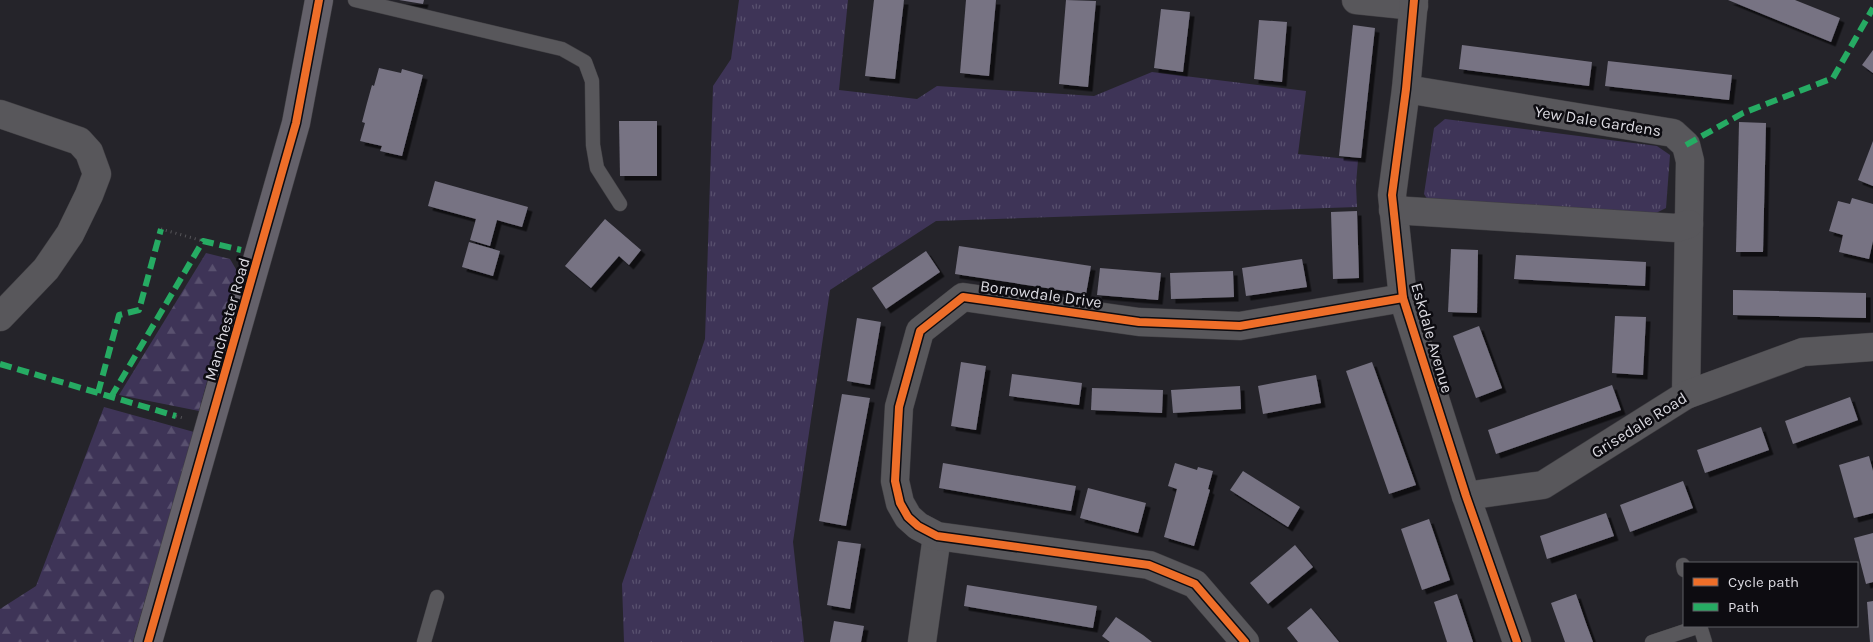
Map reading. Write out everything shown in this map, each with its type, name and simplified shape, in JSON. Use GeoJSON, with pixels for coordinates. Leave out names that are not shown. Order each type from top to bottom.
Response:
{"type":"FeatureCollection","features":[{"type":"Feature","properties":{"kind":"main road","name":"Manchester Road"},"geometry":{"type":"LineString","coordinates":[[148,642],[291,142],[311,50],[319,0]]}},
{"type":"Feature","properties":{"kind":"street"},"geometry":{"type":"LineString","coordinates":[[1356,0],[1414,3]]}},
{"type":"Feature","properties":{"kind":"street","name":"Eskdale Avenue"},"geometry":{"type":"LineString","coordinates":[[1414,3],[1406,89],[1392,195],[1402,298],[1466,496],[1517,642]]}},
{"type":"Feature","properties":{"kind":"street","name":"Yew Dale Gardens"},"geometry":{"type":"LineString","coordinates":[[1406,89],[1673,133],[1686,145],[1690,161],[1686,395]]}},
{"type":"Feature","properties":{"kind":"street"},"geometry":{"type":"LineString","coordinates":[[0,114],[79,141],[89,152],[97,174],[70,234],[46,269],[0,317]]}},
{"type":"Feature","properties":{"kind":"street"},"geometry":{"type":"LineString","coordinates":[[1393,210],[1676,228],[1689,224]]}},
{"type":"Feature","properties":{"kind":"street","name":"Borrowdale Drive"},"geometry":{"type":"LineString","coordinates":[[1245,642],[1195,584],[1149,565],[937,536],[918,526],[908,516],[900,503],[895,481],[899,407],[920,331],[963,297],[1139,322],[1240,326],[1402,298]]}},
{"type":"Feature","properties":{"kind":"street","name":"Grisedale Road"},"geometry":{"type":"LineString","coordinates":[[1466,496],[1543,485],[1686,395],[1803,352],[1873,347]]}},
{"type":"Feature","properties":{"kind":"street"},"geometry":{"type":"LineString","coordinates":[[922,642],[937,536]]}},
{"type":"Feature","properties":{"kind":"lane"},"geometry":{"type":"LineString","coordinates":[[355,0],[562,49],[585,62],[592,81],[593,145],[597,168],[620,204]]}},
{"type":"Feature","properties":{"kind":"lane"},"geometry":{"type":"LineString","coordinates":[[424,642],[437,598]]}},
{"type":"Feature","properties":{"kind":"lane"},"geometry":{"type":"LineString","coordinates":[[1652,642],[1697,627]]}},
{"type":"Feature","properties":{"kind":"lane"},"geometry":{"type":"LineString","coordinates":[[1700,627],[1705,642]]}},
{"type":"Feature","properties":{"kind":"path"},"geometry":{"type":"LineString","coordinates":[[161,230],[203,241]]}},
{"type":"Feature","properties":{"kind":"green space"},"geometry":{"type":"Polygon","coordinates":[[[739,0],[848,0],[839,90],[917,99],[937,86],[1094,96],[1152,72],[1306,91],[1298,154],[1358,160],[1357,207],[936,221],[830,290],[793,542],[804,642],[624,642],[622,584],[705,339],[713,86],[731,59],[739,0]]]}},
{"type":"Feature","properties":{"kind":"green space"},"geometry":{"type":"Polygon","coordinates":[[[1445,119],[1657,146],[1670,155],[1666,208],[1654,214],[1429,202],[1424,194],[1434,128],[1445,119]]]}},
{"type":"Feature","properties":{"kind":"green space"},"geometry":{"type":"Polygon","coordinates":[[[206,253],[230,259],[237,271],[199,411],[119,395],[206,253]]]}},
{"type":"Feature","properties":{"kind":"green space"},"geometry":{"type":"Polygon","coordinates":[[[104,407],[194,432],[133,642],[0,642],[0,609],[36,586],[104,407]]]}},
{"type":"Feature","properties":{"kind":"building"},"geometry":{"type":"Polygon","coordinates":[[[399,0],[424,0],[423,4],[399,0]]]}},
{"type":"Feature","properties":{"kind":"building"},"geometry":{"type":"Polygon","coordinates":[[[874,0],[904,0],[895,79],[865,76],[874,0]]]}},
{"type":"Feature","properties":{"kind":"building"},"geometry":{"type":"Polygon","coordinates":[[[966,0],[996,0],[989,76],[960,73],[966,0]]]}},
{"type":"Feature","properties":{"kind":"building"},"geometry":{"type":"Polygon","coordinates":[[[1066,0],[1096,1],[1088,87],[1059,84],[1066,0]]]}},
{"type":"Feature","properties":{"kind":"building"},"geometry":{"type":"Polygon","coordinates":[[[1728,0],[1795,0],[1840,18],[1831,42],[1728,0]]]}},
{"type":"Feature","properties":{"kind":"building"},"geometry":{"type":"Polygon","coordinates":[[[1161,9],[1190,12],[1183,72],[1154,68],[1161,9]]]}},
{"type":"Feature","properties":{"kind":"building"},"geometry":{"type":"Polygon","coordinates":[[[1259,20],[1287,22],[1282,82],[1254,79],[1259,20]]]}},
{"type":"Feature","properties":{"kind":"building"},"geometry":{"type":"Polygon","coordinates":[[[1353,25],[1375,28],[1361,158],[1339,156],[1353,25]]]}},
{"type":"Feature","properties":{"kind":"building"},"geometry":{"type":"Polygon","coordinates":[[[1462,45],[1592,62],[1589,86],[1459,69],[1462,45]]]}},
{"type":"Feature","properties":{"kind":"building"},"geometry":{"type":"Polygon","coordinates":[[[1873,50],[1873,73],[1862,65],[1873,50]]]}},
{"type":"Feature","properties":{"kind":"building"},"geometry":{"type":"Polygon","coordinates":[[[1608,61],[1732,75],[1729,100],[1605,86],[1608,61]]]}},
{"type":"Feature","properties":{"kind":"building"},"geometry":{"type":"Polygon","coordinates":[[[379,68],[401,73],[402,69],[423,75],[402,156],[380,151],[382,146],[360,141],[365,123],[362,122],[372,85],[374,86],[379,68]]]}},
{"type":"Feature","properties":{"kind":"building"},"geometry":{"type":"Polygon","coordinates":[[[619,121],[657,121],[657,176],[620,176],[619,121]]]}},
{"type":"Feature","properties":{"kind":"building"},"geometry":{"type":"Polygon","coordinates":[[[1739,122],[1766,123],[1763,252],[1736,252],[1739,122]]]}},
{"type":"Feature","properties":{"kind":"building"},"geometry":{"type":"Polygon","coordinates":[[[1873,141],[1873,186],[1858,180],[1873,141]]]}},
{"type":"Feature","properties":{"kind":"building"},"geometry":{"type":"Polygon","coordinates":[[[435,181],[528,207],[522,227],[497,220],[490,246],[470,240],[476,219],[428,206],[435,181]]]}},
{"type":"Feature","properties":{"kind":"building"},"geometry":{"type":"Polygon","coordinates":[[[1852,198],[1873,204],[1873,241],[1869,259],[1839,252],[1843,235],[1829,231],[1838,201],[1850,204],[1852,198]]]}},
{"type":"Feature","properties":{"kind":"building"},"geometry":{"type":"Polygon","coordinates":[[[1357,211],[1359,278],[1333,279],[1331,212],[1357,211]]]}},
{"type":"Feature","properties":{"kind":"building"},"geometry":{"type":"Polygon","coordinates":[[[605,219],[641,250],[629,265],[619,256],[591,288],[565,266],[605,219]]]}},
{"type":"Feature","properties":{"kind":"building"},"geometry":{"type":"Polygon","coordinates":[[[469,242],[500,251],[493,276],[462,267],[469,242]]]}},
{"type":"Feature","properties":{"kind":"building"},"geometry":{"type":"Polygon","coordinates":[[[959,246],[1091,266],[1086,294],[955,274],[959,246]]]}},
{"type":"Feature","properties":{"kind":"building"},"geometry":{"type":"Polygon","coordinates":[[[1451,249],[1478,250],[1477,313],[1448,312],[1451,249]]]}},
{"type":"Feature","properties":{"kind":"building"},"geometry":{"type":"Polygon","coordinates":[[[926,251],[940,272],[886,309],[872,288],[926,251]]]}},
{"type":"Feature","properties":{"kind":"building"},"geometry":{"type":"Polygon","coordinates":[[[1516,255],[1646,262],[1645,286],[1514,279],[1516,255]]]}},
{"type":"Feature","properties":{"kind":"building"},"geometry":{"type":"Polygon","coordinates":[[[1302,259],[1307,287],[1246,296],[1242,268],[1302,259]]]}},
{"type":"Feature","properties":{"kind":"building"},"geometry":{"type":"Polygon","coordinates":[[[1100,268],[1161,273],[1158,300],[1097,295],[1100,268]]]}},
{"type":"Feature","properties":{"kind":"building"},"geometry":{"type":"Polygon","coordinates":[[[1233,271],[1234,297],[1171,299],[1170,273],[1233,271]]]}},
{"type":"Feature","properties":{"kind":"building"},"geometry":{"type":"Polygon","coordinates":[[[1733,290],[1866,293],[1866,318],[1733,315],[1733,290]]]}},
{"type":"Feature","properties":{"kind":"building"},"geometry":{"type":"Polygon","coordinates":[[[1615,316],[1646,317],[1643,375],[1612,373],[1615,316]]]}},
{"type":"Feature","properties":{"kind":"building"},"geometry":{"type":"Polygon","coordinates":[[[857,318],[881,322],[870,385],[847,381],[857,318]]]}},
{"type":"Feature","properties":{"kind":"building"},"geometry":{"type":"Polygon","coordinates":[[[1479,326],[1502,388],[1476,398],[1453,336],[1479,326]]]}},
{"type":"Feature","properties":{"kind":"building"},"geometry":{"type":"Polygon","coordinates":[[[961,362],[986,366],[976,430],[951,426],[961,362]]]}},
{"type":"Feature","properties":{"kind":"building"},"geometry":{"type":"Polygon","coordinates":[[[1372,362],[1416,485],[1389,494],[1346,371],[1372,362]]]}},
{"type":"Feature","properties":{"kind":"building"},"geometry":{"type":"Polygon","coordinates":[[[1012,374],[1082,383],[1079,405],[1009,396],[1012,374]]]}},
{"type":"Feature","properties":{"kind":"building"},"geometry":{"type":"Polygon","coordinates":[[[1316,375],[1321,403],[1263,414],[1258,386],[1316,375]]]}},
{"type":"Feature","properties":{"kind":"building"},"geometry":{"type":"Polygon","coordinates":[[[1612,385],[1621,410],[1496,454],[1488,430],[1612,385]]]}},
{"type":"Feature","properties":{"kind":"building"},"geometry":{"type":"Polygon","coordinates":[[[1240,386],[1241,409],[1173,413],[1171,390],[1240,386]]]}},
{"type":"Feature","properties":{"kind":"building"},"geometry":{"type":"Polygon","coordinates":[[[1092,388],[1163,390],[1162,413],[1091,410],[1092,388]]]}},
{"type":"Feature","properties":{"kind":"building"},"geometry":{"type":"Polygon","coordinates":[[[842,394],[870,398],[846,526],[819,521],[842,394]]]}},
{"type":"Feature","properties":{"kind":"building"},"geometry":{"type":"Polygon","coordinates":[[[1850,397],[1858,420],[1793,444],[1785,421],[1850,397]]]}},
{"type":"Feature","properties":{"kind":"building"},"geometry":{"type":"Polygon","coordinates":[[[1761,427],[1769,450],[1705,473],[1697,450],[1761,427]]]}},
{"type":"Feature","properties":{"kind":"building"},"geometry":{"type":"Polygon","coordinates":[[[1869,456],[1873,471],[1873,513],[1854,518],[1839,465],[1869,456]]]}},
{"type":"Feature","properties":{"kind":"building"},"geometry":{"type":"Polygon","coordinates":[[[943,463],[1076,486],[1071,511],[939,488],[943,463]]]}},
{"type":"Feature","properties":{"kind":"building"},"geometry":{"type":"Polygon","coordinates":[[[1175,463],[1197,470],[1198,467],[1213,471],[1208,489],[1210,490],[1194,546],[1164,537],[1177,489],[1168,486],[1175,463]]]}},
{"type":"Feature","properties":{"kind":"building"},"geometry":{"type":"Polygon","coordinates":[[[1243,471],[1300,507],[1288,527],[1230,490],[1243,471]]]}},
{"type":"Feature","properties":{"kind":"building"},"geometry":{"type":"Polygon","coordinates":[[[1683,481],[1693,508],[1630,532],[1620,505],[1683,481]]]}},
{"type":"Feature","properties":{"kind":"building"},"geometry":{"type":"Polygon","coordinates":[[[1088,488],[1146,503],[1138,533],[1080,518],[1088,488]]]}},
{"type":"Feature","properties":{"kind":"building"},"geometry":{"type":"Polygon","coordinates":[[[1606,513],[1614,536],[1547,559],[1540,536],[1606,513]]]}},
{"type":"Feature","properties":{"kind":"building"},"geometry":{"type":"Polygon","coordinates":[[[1429,519],[1450,580],[1422,590],[1401,529],[1429,519]]]}},
{"type":"Feature","properties":{"kind":"building"},"geometry":{"type":"Polygon","coordinates":[[[1873,533],[1873,582],[1866,584],[1854,538],[1873,533]]]}},
{"type":"Feature","properties":{"kind":"building"},"geometry":{"type":"Polygon","coordinates":[[[838,541],[861,544],[850,609],[827,605],[838,541]]]}},
{"type":"Feature","properties":{"kind":"building"},"geometry":{"type":"Polygon","coordinates":[[[1295,545],[1313,567],[1268,604],[1250,583],[1295,545]]]}},
{"type":"Feature","properties":{"kind":"building"},"geometry":{"type":"Polygon","coordinates":[[[967,585],[1097,606],[1093,628],[964,606],[967,585]]]}},
{"type":"Feature","properties":{"kind":"building"},"geometry":{"type":"Polygon","coordinates":[[[1457,594],[1473,642],[1447,642],[1434,602],[1457,594]]]}},
{"type":"Feature","properties":{"kind":"building"},"geometry":{"type":"Polygon","coordinates":[[[1576,594],[1593,642],[1565,642],[1551,603],[1576,594]]]}},
{"type":"Feature","properties":{"kind":"building"},"geometry":{"type":"Polygon","coordinates":[[[1873,601],[1873,642],[1870,642],[1867,602],[1873,601]]]}},
{"type":"Feature","properties":{"kind":"building"},"geometry":{"type":"Polygon","coordinates":[[[1311,608],[1339,642],[1298,642],[1287,628],[1311,608]]]}},
{"type":"Feature","properties":{"kind":"building"},"geometry":{"type":"Polygon","coordinates":[[[1116,617],[1152,642],[1110,642],[1102,636],[1116,617]]]}},
{"type":"Feature","properties":{"kind":"building"},"geometry":{"type":"Polygon","coordinates":[[[834,621],[864,626],[861,642],[830,642],[834,621]]]}},
{"type":"Feature","properties":{"kind":"marked path"},"geometry":{"type":"LineString","coordinates":[[1686,145],[1743,113],[1833,78],[1873,8]]}},
{"type":"Feature","properties":{"kind":"marked path"},"geometry":{"type":"LineString","coordinates":[[98,393],[119,315],[139,310],[161,229]]}},
{"type":"Feature","properties":{"kind":"marked path"},"geometry":{"type":"LineString","coordinates":[[111,397],[203,241],[241,250]]}},
{"type":"Feature","properties":{"kind":"marked path"},"geometry":{"type":"LineString","coordinates":[[0,364],[176,416]]}},
{"type":"Feature","properties":{"kind":"cycle path"},"geometry":{"type":"LineString","coordinates":[[148,642],[296,123],[319,0]]}},
{"type":"Feature","properties":{"kind":"cycle path"},"geometry":{"type":"LineString","coordinates":[[1414,0],[1406,89],[1392,195],[1403,298],[1466,496],[1517,642]]}},
{"type":"Feature","properties":{"kind":"cycle path"},"geometry":{"type":"LineString","coordinates":[[1245,642],[1195,584],[1149,565],[937,536],[918,526],[908,517],[900,503],[895,481],[899,407],[920,331],[963,297],[1139,322],[1240,326],[1403,298]]}}]}
